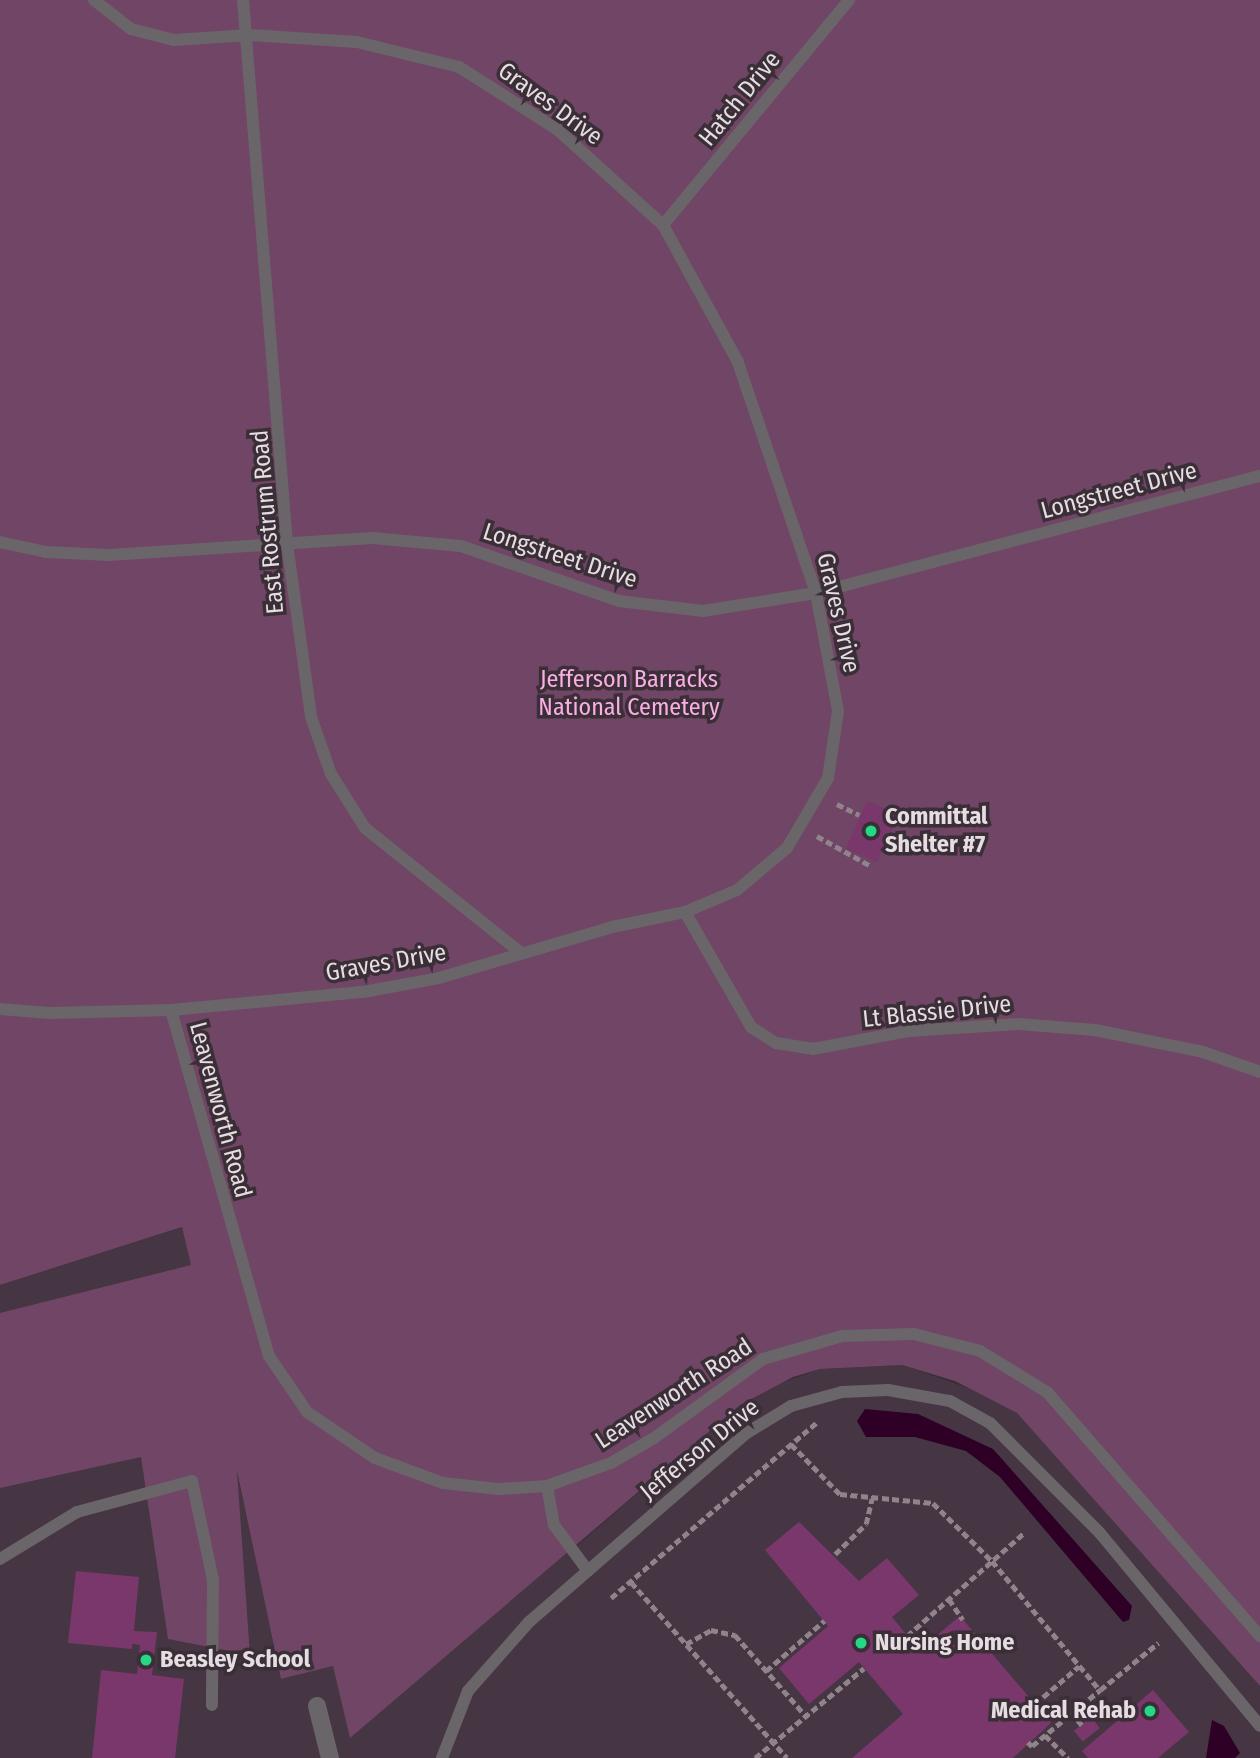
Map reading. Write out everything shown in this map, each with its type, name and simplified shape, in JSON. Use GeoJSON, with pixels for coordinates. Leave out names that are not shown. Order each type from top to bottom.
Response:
{"type":"FeatureCollection","features":[{"type":"Feature","properties":{"kind":"street"},"geometry":{"type":"LineString","coordinates":[[317,1706],[330,1758]]}},
{"type":"Feature","properties":{"kind":"lane","name":"Graves Drive"},"geometry":{"type":"LineString","coordinates":[[0,1009],[50,1013],[171,1010],[363,992],[439,978],[522,953],[685,912],[737,890],[787,848],[828,778],[838,711],[816,593],[738,362],[663,225],[558,130],[459,67],[357,42],[249,35],[174,40],[131,29],[94,0]]}},
{"type":"Feature","properties":{"kind":"lane","name":"East Rostrum Road"},"geometry":{"type":"LineString","coordinates":[[243,0],[249,35],[287,543],[311,718],[331,774],[365,828],[522,953]]}},
{"type":"Feature","properties":{"kind":"lane","name":"Hatch Drive"},"geometry":{"type":"LineString","coordinates":[[663,225],[849,0]]}},
{"type":"Feature","properties":{"kind":"lane","name":"Longstreet Drive"},"geometry":{"type":"LineString","coordinates":[[0,542],[46,552],[109,555],[372,538],[461,546],[619,601],[703,611],[816,593],[1260,476]]}},
{"type":"Feature","properties":{"kind":"lane","name":"Lt Blassie Drive"},"geometry":{"type":"LineString","coordinates":[[685,912],[751,1027],[776,1043],[813,1049],[909,1031],[1017,1024],[1096,1030],[1203,1052],[1260,1072]]}},
{"type":"Feature","properties":{"kind":"lane","name":"Leavenworth Road"},"geometry":{"type":"LineString","coordinates":[[171,1010],[269,1356],[307,1412],[375,1458],[443,1483],[499,1489],[547,1486],[611,1463],[643,1444],[763,1359],[842,1336],[914,1334],[981,1351],[1047,1392],[1260,1636]]}},
{"type":"Feature","properties":{"kind":"lane","name":"Jefferson Drive"},"geometry":{"type":"LineString","coordinates":[[442,1758],[468,1691],[530,1622],[745,1434],[791,1406],[842,1392],[888,1390],[950,1401],[990,1423],[1051,1481],[1260,1726]]}},
{"type":"Feature","properties":{"kind":"lane"},"geometry":{"type":"LineString","coordinates":[[0,1559],[78,1511],[192,1482],[214,1580],[212,1705]]}},
{"type":"Feature","properties":{"kind":"lane"},"geometry":{"type":"LineString","coordinates":[[547,1486],[554,1525],[588,1571]]}},
{"type":"Feature","properties":{"kind":"path"},"geometry":{"type":"LineString","coordinates":[[836,803],[860,815]]}},
{"type":"Feature","properties":{"kind":"path"},"geometry":{"type":"LineString","coordinates":[[817,836],[871,866]]}},
{"type":"Feature","properties":{"kind":"path"},"geometry":{"type":"LineString","coordinates":[[611,1598],[827,1413]]}},
{"type":"Feature","properties":{"kind":"path"},"geometry":{"type":"LineString","coordinates":[[791,1444],[840,1494],[933,1503],[992,1561],[1100,1689]]}},
{"type":"Feature","properties":{"kind":"path"},"geometry":{"type":"LineString","coordinates":[[835,1554],[866,1524],[872,1499]]}},
{"type":"Feature","properties":{"kind":"path"},"geometry":{"type":"LineString","coordinates":[[907,1636],[1025,1532]]}},
{"type":"Feature","properties":{"kind":"path"},"geometry":{"type":"LineString","coordinates":[[631,1582],[787,1758]]}},
{"type":"Feature","properties":{"kind":"path"},"geometry":{"type":"LineString","coordinates":[[949,1599],[962,1619]]}},
{"type":"Feature","properties":{"kind":"path"},"geometry":{"type":"LineString","coordinates":[[766,1671],[824,1621]]}},
{"type":"Feature","properties":{"kind":"path"},"geometry":{"type":"LineString","coordinates":[[686,1644],[711,1629],[725,1630],[806,1716]]}},
{"type":"Feature","properties":{"kind":"path"},"geometry":{"type":"LineString","coordinates":[[1028,1742],[1032,1746],[1158,1643]]}},
{"type":"Feature","properties":{"kind":"path"},"geometry":{"type":"LineString","coordinates":[[1035,1704],[1079,1665]]}},
{"type":"Feature","properties":{"kind":"path"},"geometry":{"type":"LineString","coordinates":[[755,1758],[864,1668]]}},
{"type":"Feature","properties":{"kind":"path"},"geometry":{"type":"LineString","coordinates":[[1071,1712],[1082,1725]]}},
{"type":"Feature","properties":{"kind":"path"},"geometry":{"type":"LineString","coordinates":[[1045,1735],[1068,1758]]}},
{"type":"Feature","properties":{"kind":"shaded area"},"geometry":{"type":"Polygon","coordinates":[[[183,1227],[282,1679],[333,1666],[571,1551],[740,1405],[765,1389],[820,1369],[902,1365],[985,1394],[1017,1413],[1048,1444],[1260,1686],[1260,1758],[0,1758],[0,1285],[183,1227]]]}},
{"type":"Feature","properties":{"kind":"shaded area"},"geometry":{"type":"Polygon","coordinates":[[[865,1409],[918,1414],[993,1449],[1132,1606],[1129,1620],[1123,1622],[1000,1477],[966,1451],[915,1437],[866,1437],[857,1421],[865,1409]]]}},
{"type":"Feature","properties":{"kind":"shaded area"},"geometry":{"type":"Polygon","coordinates":[[[1212,1720],[1224,1726],[1240,1753],[1235,1758],[1206,1758],[1212,1720]]]}},
{"type":"Feature","properties":{"kind":"green space","name":"Jefferson Barracks National Cemetery"},"geometry":{"type":"Polygon","coordinates":[[[0,0],[1260,0],[1260,1686],[1017,1413],[955,1381],[902,1365],[820,1369],[793,1377],[740,1405],[350,1738],[333,1666],[281,1679],[237,1471],[250,1655],[168,1639],[141,1457],[0,1488],[0,1313],[191,1265],[182,1227],[0,1285],[0,0]]]}},
{"type":"Feature","properties":{"kind":"building","name":"Committal Shelter #7"},"geometry":{"type":"Polygon","coordinates":[[[867,801],[898,815],[877,862],[846,849],[867,801]]]}},
{"type":"Feature","properties":{"kind":"building","name":"Nursing Home"},"geometry":{"type":"Polygon","coordinates":[[[799,1522],[859,1581],[887,1558],[919,1595],[892,1617],[919,1650],[960,1616],[1051,1723],[1013,1758],[852,1758],[903,1714],[859,1662],[809,1704],[779,1668],[828,1626],[765,1550],[799,1522]]]}},
{"type":"Feature","properties":{"kind":"building","name":"Beasley School"},"geometry":{"type":"Polygon","coordinates":[[[76,1571],[139,1577],[134,1631],[157,1632],[152,1675],[184,1679],[175,1758],[92,1758],[101,1670],[137,1674],[140,1645],[132,1644],[132,1649],[68,1643],[76,1571]]]}},
{"type":"Feature","properties":{"kind":"building","name":"Medical Rehab"},"geometry":{"type":"Polygon","coordinates":[[[1153,1690],[1189,1732],[1158,1758],[1088,1758],[1082,1751],[1153,1690]]]}},
{"type":"Feature","properties":{"kind":"building"},"geometry":{"type":"Polygon","coordinates":[[[1091,1717],[1100,1728],[1083,1742],[1074,1731],[1091,1717]]]}},
{"type":"Feature","properties":{"kind":"place","name":"Committal Shelter #7"},"geometry":{"type":"Point","coordinates":[871,831]}},
{"type":"Feature","properties":{"kind":"place","name":"Nursing Home"},"geometry":{"type":"Point","coordinates":[861,1643]}},
{"type":"Feature","properties":{"kind":"place","name":"Beasley School"},"geometry":{"type":"Point","coordinates":[146,1660]}},
{"type":"Feature","properties":{"kind":"place","name":"Medical Rehab"},"geometry":{"type":"Point","coordinates":[1150,1711]}}]}
